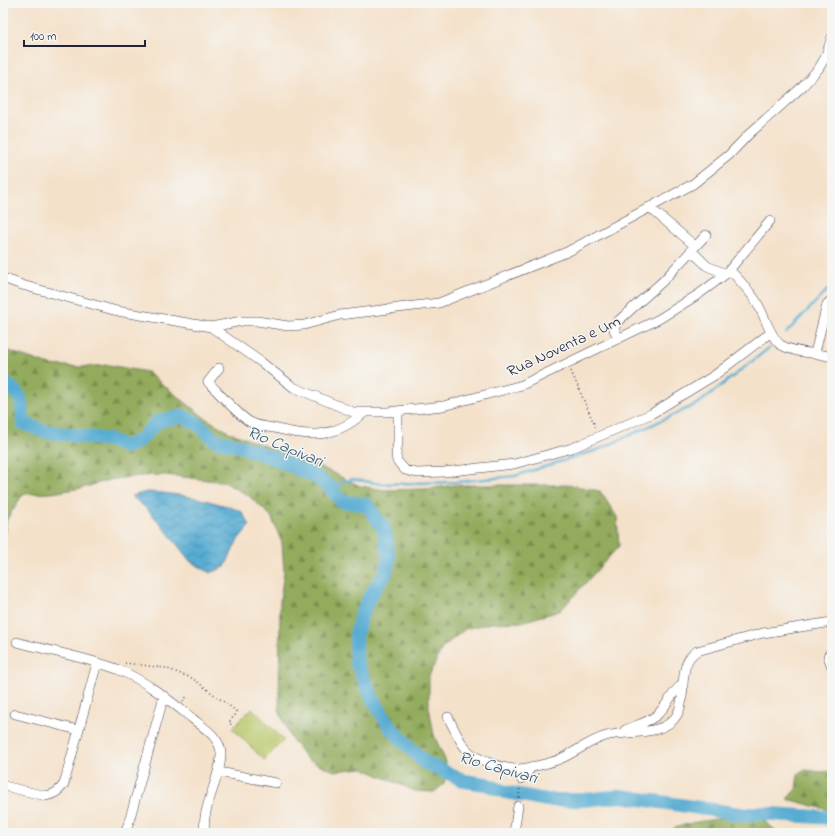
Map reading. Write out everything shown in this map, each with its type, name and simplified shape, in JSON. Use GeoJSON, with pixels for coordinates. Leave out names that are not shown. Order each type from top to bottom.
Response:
{"type":"FeatureCollection","features":[{"type":"Feature","properties":{"kind":"street"},"geometry":{"type":"LineString","coordinates":[[3,278],[22,285],[117,311],[211,327],[242,321],[257,321],[288,326],[304,325],[340,315],[438,303],[567,252],[693,184],[729,155],[749,134],[803,86],[819,68],[825,58],[832,37]]}},
{"type":"Feature","properties":{"kind":"street"},"geometry":{"type":"LineString","coordinates":[[649,207],[692,248],[707,266],[728,272],[754,297],[765,315],[770,332],[780,344],[789,349],[832,357]]}},
{"type":"Feature","properties":{"kind":"street","name":"Rua Noventa e Um"},"geometry":{"type":"LineString","coordinates":[[211,327],[261,362],[293,387],[353,412],[398,411],[443,406],[522,385],[568,364],[665,315],[699,294],[728,272],[770,221]]}},
{"type":"Feature","properties":{"kind":"street"},"geometry":{"type":"LineString","coordinates":[[619,339],[614,330],[617,322],[663,281],[692,248],[706,235]]}},
{"type":"Feature","properties":{"kind":"street"},"geometry":{"type":"LineString","coordinates":[[815,353],[827,304],[832,300]]}},
{"type":"Feature","properties":{"kind":"street"},"geometry":{"type":"LineString","coordinates":[[398,411],[397,461],[405,470],[416,473],[458,471],[514,464],[572,448],[651,414],[702,383],[770,332]]}},
{"type":"Feature","properties":{"kind":"street"},"geometry":{"type":"LineString","coordinates":[[219,368],[208,382],[250,422],[296,434],[317,435],[334,432],[352,424],[365,412]]}},
{"type":"Feature","properties":{"kind":"street"},"geometry":{"type":"LineString","coordinates":[[618,733],[656,729],[667,725],[677,715],[681,702],[683,683],[689,658],[697,651],[763,633],[832,622]]}},
{"type":"Feature","properties":{"kind":"street"},"geometry":{"type":"LineString","coordinates":[[17,642],[97,663],[133,677],[164,696],[217,740],[221,752],[219,772],[206,813],[204,825],[206,833]]}},
{"type":"Feature","properties":{"kind":"street"},"geometry":{"type":"LineString","coordinates":[[832,650],[828,656],[832,667]]}},
{"type":"Feature","properties":{"kind":"street"},"geometry":{"type":"LineString","coordinates":[[4,786],[46,796],[53,795],[60,790],[64,784],[97,663]]}},
{"type":"Feature","properties":{"kind":"street"},"geometry":{"type":"LineString","coordinates":[[448,716],[468,751],[481,760],[519,769],[560,759],[591,742],[647,722],[658,714],[674,690],[683,683]]}},
{"type":"Feature","properties":{"kind":"street"},"geometry":{"type":"LineString","coordinates":[[127,830],[164,696]]}},
{"type":"Feature","properties":{"kind":"street"},"geometry":{"type":"LineString","coordinates":[[15,714],[78,730]]}},
{"type":"Feature","properties":{"kind":"street"},"geometry":{"type":"LineString","coordinates":[[510,768],[517,773],[521,779],[533,766]]}},
{"type":"Feature","properties":{"kind":"street"},"geometry":{"type":"LineString","coordinates":[[219,772],[276,782]]}},
{"type":"Feature","properties":{"kind":"street"},"geometry":{"type":"LineString","coordinates":[[514,833],[518,806]]}},
{"type":"Feature","properties":{"kind":"path"},"geometry":{"type":"LineString","coordinates":[[568,364],[600,437]]}},
{"type":"Feature","properties":{"kind":"path"},"geometry":{"type":"LineString","coordinates":[[123,664],[131,663],[165,668],[192,678],[236,711],[236,714],[229,722],[233,727]]}},
{"type":"Feature","properties":{"kind":"path"},"geometry":{"type":"LineString","coordinates":[[183,701],[188,695]]}},
{"type":"Feature","properties":{"kind":"path"},"geometry":{"type":"LineString","coordinates":[[518,806],[521,779]]}},
{"type":"Feature","properties":{"kind":"green space"},"geometry":{"type":"Polygon","coordinates":[[[3,349],[50,365],[80,367],[109,365],[147,372],[205,418],[229,432],[265,446],[295,455],[360,486],[385,490],[426,489],[455,485],[571,485],[600,491],[617,517],[619,546],[560,611],[521,622],[492,623],[465,629],[442,648],[429,676],[429,707],[434,735],[446,762],[444,784],[434,792],[415,791],[362,768],[334,771],[307,759],[290,737],[279,710],[280,600],[284,572],[282,543],[271,516],[249,496],[224,482],[166,475],[138,476],[109,480],[82,488],[52,493],[23,494],[7,519],[3,539],[3,349]]]}},
{"type":"Feature","properties":{"kind":"green space"},"geometry":{"type":"Polygon","coordinates":[[[252,708],[284,740],[264,760],[232,728],[252,708]]]}},
{"type":"Feature","properties":{"kind":"green space"},"geometry":{"type":"Polygon","coordinates":[[[806,770],[821,772],[832,771],[832,811],[787,799],[796,789],[798,774],[806,770]]]}},
{"type":"Feature","properties":{"kind":"green space"},"geometry":{"type":"Polygon","coordinates":[[[756,813],[776,831],[782,833],[666,833],[675,828],[697,822],[756,813]]]}},
{"type":"Feature","properties":{"kind":"water"},"geometry":{"type":"Polygon","coordinates":[[[147,492],[195,498],[241,511],[250,525],[237,541],[225,567],[210,573],[190,561],[161,524],[146,508],[131,496],[147,492]]]}},
{"type":"Feature","properties":{"kind":"waterway"},"geometry":{"type":"LineString","coordinates":[[786,333],[832,285]]}},
{"type":"Feature","properties":{"kind":"waterway"},"geometry":{"type":"LineString","coordinates":[[330,487],[352,479],[381,484],[456,482],[515,476],[600,449],[699,403],[769,348]]}},
{"type":"Feature","properties":{"kind":"waterway","name":"Rio Capivari"},"geometry":{"type":"LineString","coordinates":[[3,382],[14,390],[20,398],[23,409],[23,423],[43,431],[109,440],[126,447],[140,440],[158,421],[183,416],[198,424],[215,440],[237,445],[276,459],[316,477],[330,487],[341,501],[367,505],[384,529],[389,558],[386,572],[370,596],[360,618],[356,635],[356,661],[371,696],[390,727],[424,762],[465,781],[486,784],[505,792],[546,800],[583,800],[621,796],[746,815],[757,813],[832,818]]}}]}
